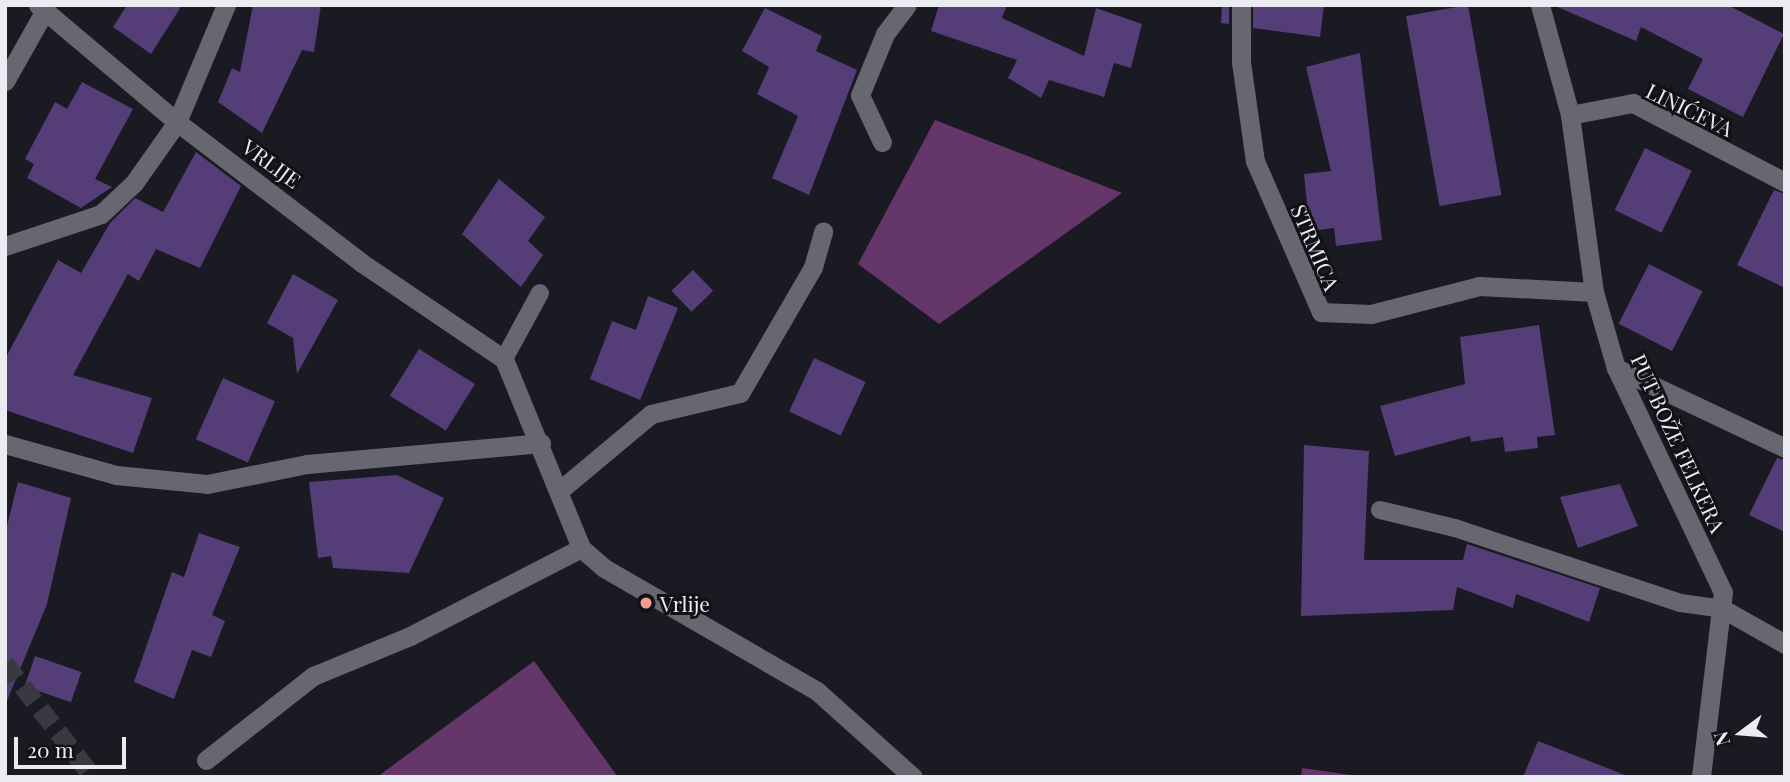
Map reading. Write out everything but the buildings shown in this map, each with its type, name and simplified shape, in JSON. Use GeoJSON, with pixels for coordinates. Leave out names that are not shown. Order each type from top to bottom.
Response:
{"type":"FeatureCollection","features":[{"type":"Feature","properties":{"kind":"street"},"geometry":{"type":"LineString","coordinates":[[5,246],[101,214],[134,183],[177,122],[226,5]]}},
{"type":"Feature","properties":{"kind":"street"},"geometry":{"type":"LineString","coordinates":[[882,142],[860,96],[885,34],[907,5]]}},
{"type":"Feature","properties":{"kind":"street","name":"PUT BOŽE FELKERA"},"geometry":{"type":"LineString","coordinates":[[1540,5],[1570,115],[1594,292],[1616,368],[1716,573],[1724,609],[1701,777]]}},
{"type":"Feature","properties":{"kind":"street","name":"STRMICA"},"geometry":{"type":"LineString","coordinates":[[1235,7],[1255,161],[1321,312],[1371,314],[1479,286],[1594,292]]}},
{"type":"Feature","properties":{"kind":"street"},"geometry":{"type":"LineString","coordinates":[[5,81],[41,8]]}},
{"type":"Feature","properties":{"kind":"street","name":"VRLIJE"},"geometry":{"type":"LineString","coordinates":[[41,8],[177,122],[362,263],[504,359]]}},
{"type":"Feature","properties":{"kind":"street","name":"LINIĆEVA"},"geometry":{"type":"LineString","coordinates":[[1570,115],[1633,103],[1785,182]]}},
{"type":"Feature","properties":{"kind":"street"},"geometry":{"type":"LineString","coordinates":[[559,491],[609,443],[651,414],[740,393],[813,267],[823,230]]}},
{"type":"Feature","properties":{"kind":"street"},"geometry":{"type":"LineString","coordinates":[[504,359],[541,443],[581,548],[631,586],[817,691],[913,777]]}},
{"type":"Feature","properties":{"kind":"street"},"geometry":{"type":"LineString","coordinates":[[1616,368],[1785,448]]}},
{"type":"Feature","properties":{"kind":"street"},"geometry":{"type":"LineString","coordinates":[[5,444],[116,475],[207,484],[307,464],[541,443]]}},
{"type":"Feature","properties":{"kind":"street"},"geometry":{"type":"LineString","coordinates":[[205,760],[313,676],[411,636],[581,548]]}},
{"type":"Feature","properties":{"kind":"street"},"geometry":{"type":"LineString","coordinates":[[1724,609],[1785,644]]}},
{"type":"Feature","properties":{"kind":"lane"},"geometry":{"type":"LineString","coordinates":[[504,359],[540,293]]}},
{"type":"Feature","properties":{"kind":"lane"},"geometry":{"type":"LineString","coordinates":[[1380,510],[1455,528],[1681,603],[1724,609]]}},
{"type":"Feature","properties":{"kind":"shaded area"},"geometry":{"type":"Polygon","coordinates":[[[935,120],[1122,193],[939,324],[858,264],[935,120]]]}},
{"type":"Feature","properties":{"kind":"shaded area"},"geometry":{"type":"Polygon","coordinates":[[[534,661],[618,777],[377,777],[534,661]]]}},
{"type":"Feature","properties":{"kind":"shaded area"},"geometry":{"type":"Polygon","coordinates":[[[1302,768],[1365,777],[1301,777],[1302,768]]]}},
{"type":"Feature","properties":{"kind":"tunnel"},"geometry":{"type":"LineString","coordinates":[[5,663],[93,777]]}},
{"type":"Feature","properties":{"kind":"place","name":"Vrlije"},"geometry":{"type":"Point","coordinates":[646,603]}}]}
